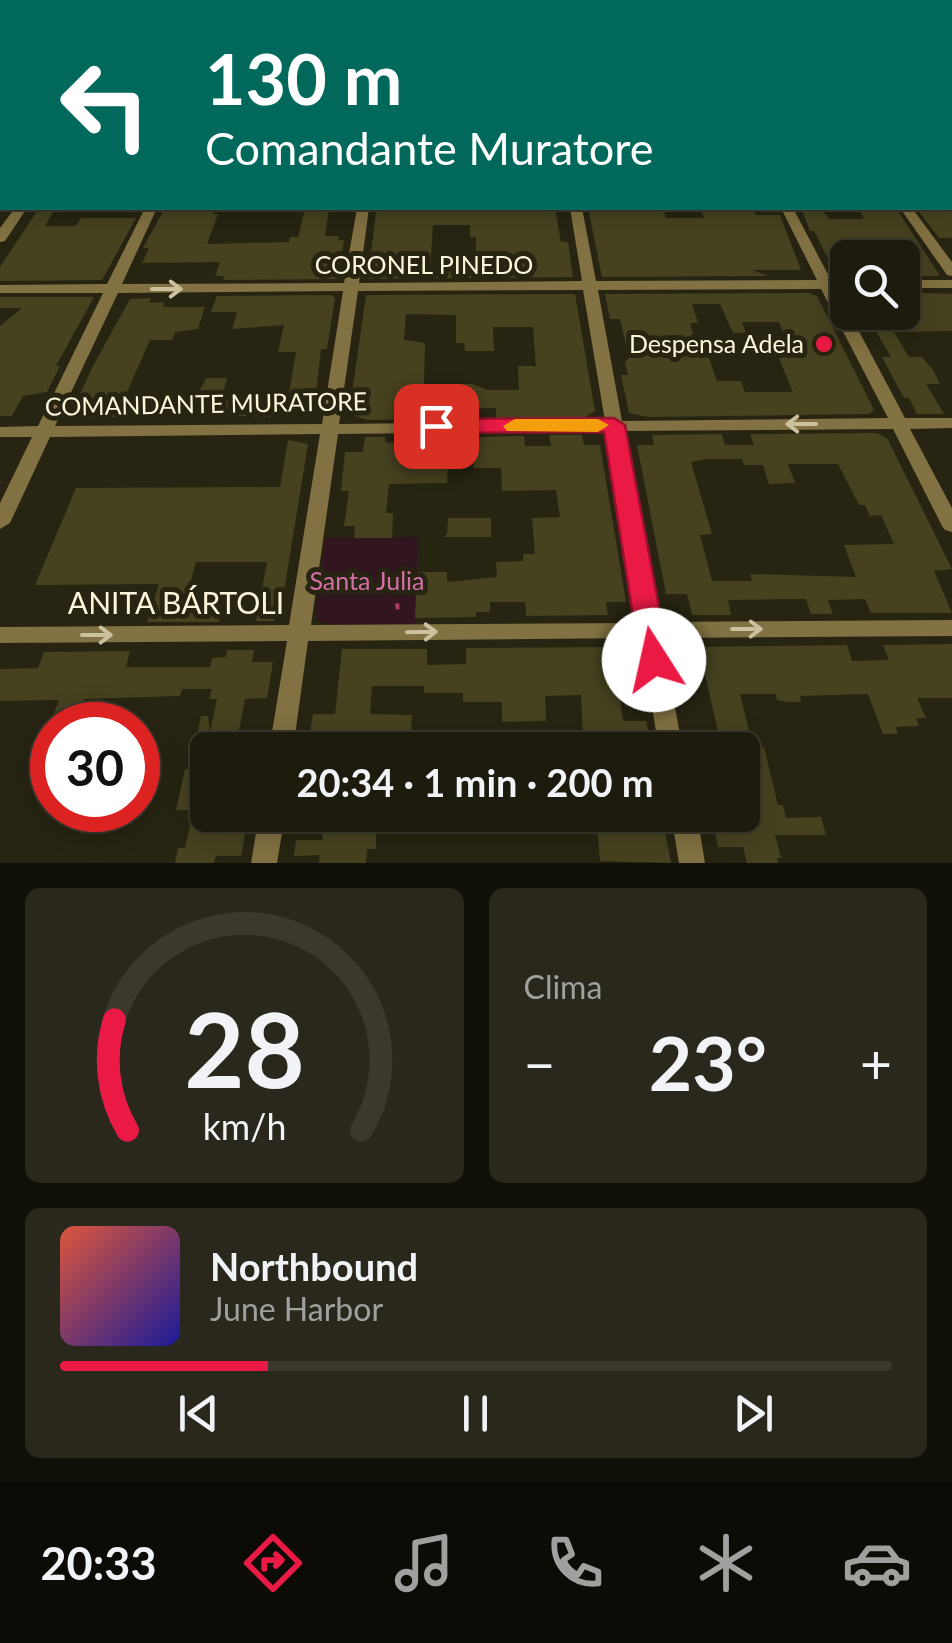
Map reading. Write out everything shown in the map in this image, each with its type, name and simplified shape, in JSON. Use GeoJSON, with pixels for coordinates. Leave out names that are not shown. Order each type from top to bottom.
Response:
{"type":"FeatureCollection","features":[{"type":"Feature","properties":{"kind":"street"},"geometry":{"type":"LineString","coordinates":[[0,238],[20,210]]}},
{"type":"Feature","properties":{"kind":"street"},"geometry":{"type":"LineString","coordinates":[[0,523],[150,210]]}},
{"type":"Feature","properties":{"kind":"street"},"geometry":{"type":"LineString","coordinates":[[284,732],[362,210]]}},
{"type":"Feature","properties":{"kind":"street"},"geometry":{"type":"LineString","coordinates":[[576,210],[669,732]]}},
{"type":"Feature","properties":{"kind":"street"},"geometry":{"type":"LineString","coordinates":[[788,210],[950,518]]}},
{"type":"Feature","properties":{"kind":"street"},"geometry":{"type":"LineString","coordinates":[[907,210],[952,272]]}},
{"type":"Feature","properties":{"kind":"street","name":"CORONEL PINEDO"},"geometry":{"type":"LineString","coordinates":[[0,289],[827,284]]}},
{"type":"Feature","properties":{"kind":"street"},"geometry":{"type":"LineString","coordinates":[[920,284],[952,284]]}},
{"type":"Feature","properties":{"kind":"street","name":"COMANDANTE MURATORE"},"geometry":{"type":"LineString","coordinates":[[0,432],[952,423]]}},
{"type":"Feature","properties":{"kind":"street","name":"ANITA BÁRTOLI"},"geometry":{"type":"LineString","coordinates":[[0,636],[952,628]]}},
{"type":"Feature","properties":{"kind":"street"},"geometry":{"type":"LineString","coordinates":[[264,863],[269,832]]}},
{"type":"Feature","properties":{"kind":"street"},"geometry":{"type":"LineString","coordinates":[[687,832],[692,863]]}},
{"type":"Feature","properties":{"kind":"path"},"geometry":{"type":"LineString","coordinates":[[380,579],[396,590],[399,622]]}},
{"type":"Feature","properties":{"kind":"green space","name":"Santa Julia"},"geometry":{"type":"Polygon","coordinates":[[[418,537],[415,625],[333,626],[318,621],[315,613],[325,538],[418,537]]]}},
{"type":"Feature","properties":{"kind":"building"},"geometry":{"type":"Polygon","coordinates":[[[38,210],[54,210],[45,226],[76,226],[81,218],[136,218],[102,280],[0,281],[0,267],[38,210]]]}},
{"type":"Feature","properties":{"kind":"building"},"geometry":{"type":"Polygon","coordinates":[[[164,210],[215,210],[213,214],[218,214],[207,244],[289,242],[290,237],[298,237],[305,210],[329,210],[325,236],[344,240],[338,279],[223,280],[224,276],[215,276],[220,262],[142,263],[149,248],[143,248],[164,210]]]}},
{"type":"Feature","properties":{"kind":"building"},"geometry":{"type":"Polygon","coordinates":[[[395,210],[555,210],[561,242],[568,242],[573,277],[368,279],[376,212],[395,210]],[[433,225],[430,268],[471,268],[470,263],[476,263],[476,237],[470,237],[470,225],[433,225]]]}},
{"type":"Feature","properties":{"kind":"building"},"geometry":{"type":"Polygon","coordinates":[[[588,210],[664,212],[666,218],[704,218],[701,210],[752,210],[756,215],[780,215],[801,270],[752,270],[768,276],[602,277],[588,210]]]}},
{"type":"Feature","properties":{"kind":"building"},"geometry":{"type":"Polygon","coordinates":[[[802,210],[821,210],[830,219],[864,219],[860,210],[897,210],[917,240],[830,240],[830,262],[814,231],[810,231],[802,210]]]}},
{"type":"Feature","properties":{"kind":"building"},"geometry":{"type":"Polygon","coordinates":[[[918,210],[952,210],[952,238],[939,238],[918,210]]]}},
{"type":"Feature","properties":{"kind":"building"},"geometry":{"type":"Polygon","coordinates":[[[920,245],[940,276],[920,276],[920,245]]]}},
{"type":"Feature","properties":{"kind":"building"},"geometry":{"type":"Polygon","coordinates":[[[809,293],[817,296],[830,330],[834,330],[874,410],[869,414],[648,417],[629,413],[621,375],[628,375],[625,362],[629,358],[620,319],[610,319],[605,294],[809,293]],[[692,304],[698,323],[690,323],[698,352],[707,352],[717,381],[741,381],[745,392],[793,392],[778,356],[793,355],[779,322],[742,322],[746,333],[733,333],[720,304],[692,304]]]}},
{"type":"Feature","properties":{"kind":"building"},"geometry":{"type":"Polygon","coordinates":[[[920,293],[952,294],[952,331],[894,332],[909,357],[922,357],[933,370],[940,384],[926,384],[944,414],[917,414],[882,357],[891,357],[875,330],[920,330],[920,293]]]}},
{"type":"Feature","properties":{"kind":"building"},"geometry":{"type":"Polygon","coordinates":[[[575,294],[595,411],[585,417],[496,418],[496,408],[447,409],[447,419],[367,420],[349,414],[366,295],[575,294]],[[406,314],[404,340],[425,343],[424,384],[472,384],[488,390],[519,390],[518,366],[536,366],[533,327],[493,327],[494,351],[465,351],[464,343],[456,343],[456,315],[406,314]]]}},
{"type":"Feature","properties":{"kind":"building"},"geometry":{"type":"Polygon","coordinates":[[[217,296],[335,298],[327,349],[321,349],[314,412],[267,412],[271,417],[183,414],[190,392],[199,392],[206,378],[227,378],[221,401],[259,401],[260,394],[289,394],[296,352],[278,352],[284,325],[232,329],[237,312],[211,312],[217,296]]]}},
{"type":"Feature","properties":{"kind":"building"},"geometry":{"type":"Polygon","coordinates":[[[0,297],[94,297],[56,366],[60,366],[47,392],[23,396],[12,416],[0,416],[0,326],[22,308],[0,308],[0,297]]]}},
{"type":"Feature","properties":{"kind":"building"},"geometry":{"type":"Polygon","coordinates":[[[151,298],[149,303],[164,302],[163,307],[205,307],[198,329],[175,332],[172,340],[150,340],[116,417],[85,418],[89,409],[84,409],[86,405],[75,405],[93,366],[130,299],[151,298]]]}},
{"type":"Feature","properties":{"kind":"building"},"geometry":{"type":"Polygon","coordinates":[[[876,433],[887,438],[952,569],[934,571],[952,613],[871,613],[865,599],[828,600],[833,614],[811,614],[806,599],[787,599],[728,600],[731,615],[692,615],[687,594],[666,594],[637,445],[654,445],[652,435],[722,434],[725,445],[754,445],[750,434],[876,433]],[[742,459],[691,462],[712,534],[700,535],[712,581],[752,581],[750,574],[856,577],[844,545],[894,544],[881,515],[870,516],[865,505],[859,505],[838,464],[788,464],[795,483],[769,484],[763,465],[744,465],[742,459]]]}},
{"type":"Feature","properties":{"kind":"building"},"geometry":{"type":"Polygon","coordinates":[[[549,435],[582,435],[584,445],[600,445],[626,602],[606,602],[608,615],[526,616],[525,602],[490,602],[490,612],[476,612],[476,617],[415,618],[417,572],[447,572],[447,582],[497,577],[496,562],[523,561],[523,554],[535,554],[532,518],[560,517],[556,490],[502,491],[501,468],[474,468],[474,461],[448,462],[447,483],[389,484],[386,513],[393,513],[392,538],[354,538],[355,526],[344,526],[349,491],[341,491],[345,452],[363,452],[365,437],[386,437],[385,442],[412,444],[412,437],[447,437],[448,447],[474,447],[474,437],[524,436],[525,446],[551,446],[549,435]]]}},
{"type":"Feature","properties":{"kind":"building"},"geometry":{"type":"Polygon","coordinates":[[[288,440],[308,444],[280,616],[273,621],[256,621],[267,562],[196,562],[184,606],[223,606],[219,622],[147,622],[159,584],[35,585],[76,488],[280,487],[288,440]]]}},
{"type":"Feature","properties":{"kind":"building"},"geometry":{"type":"Polygon","coordinates":[[[448,518],[491,518],[491,537],[443,537],[447,534],[448,518]]]}},
{"type":"Feature","properties":{"kind":"building"},"geometry":{"type":"Polygon","coordinates":[[[952,644],[952,698],[917,698],[926,718],[916,718],[919,726],[895,727],[898,734],[883,734],[868,694],[800,696],[801,702],[788,702],[777,700],[776,694],[740,694],[749,732],[718,732],[699,647],[847,645],[852,661],[889,660],[883,645],[952,644]]]}},
{"type":"Feature","properties":{"kind":"building"},"geometry":{"type":"Polygon","coordinates":[[[612,647],[614,662],[622,662],[625,679],[617,679],[623,721],[646,721],[649,732],[583,732],[581,695],[545,696],[546,721],[502,722],[502,702],[463,702],[463,693],[424,693],[424,686],[372,686],[370,714],[412,715],[411,732],[310,732],[313,714],[335,714],[342,649],[427,649],[427,665],[466,664],[466,648],[612,647]]]}},
{"type":"Feature","properties":{"kind":"building"},"geometry":{"type":"Polygon","coordinates":[[[227,650],[254,650],[252,662],[273,662],[267,698],[245,699],[239,732],[210,732],[217,699],[209,699],[212,689],[182,689],[180,696],[83,702],[0,701],[0,669],[38,668],[44,652],[130,651],[126,667],[210,667],[212,658],[226,657],[227,650]]]}},
{"type":"Feature","properties":{"kind":"building"},"geometry":{"type":"Polygon","coordinates":[[[201,716],[208,716],[210,732],[198,732],[201,716]]]}},
{"type":"Feature","properties":{"kind":"building"},"geometry":{"type":"Polygon","coordinates":[[[760,747],[764,747],[778,805],[783,805],[786,818],[821,817],[826,835],[775,835],[781,858],[777,858],[778,863],[747,863],[743,847],[718,847],[715,832],[760,832],[760,747]]]}},
{"type":"Feature","properties":{"kind":"building"},"geometry":{"type":"Polygon","coordinates":[[[185,769],[189,769],[190,810],[176,810],[185,769]]]}},
{"type":"Feature","properties":{"kind":"building"},"geometry":{"type":"Polygon","coordinates":[[[190,824],[190,832],[245,832],[241,856],[216,856],[214,863],[175,863],[178,848],[185,848],[190,824]]]}},
{"type":"Feature","properties":{"kind":"building"},"geometry":{"type":"Polygon","coordinates":[[[323,832],[376,832],[376,849],[367,849],[366,863],[319,863],[320,855],[294,856],[296,840],[322,840],[323,832]]]}},
{"type":"Feature","properties":{"kind":"building"},"geometry":{"type":"Polygon","coordinates":[[[597,832],[665,832],[671,863],[600,861],[597,832]]]}},
{"type":"Feature","properties":{"kind":"slow traffic"},"geometry":{"type":"LineString","coordinates":[[515,426],[598,425]]}},
{"type":"Feature","properties":{"kind":"place","name":"Despensa Adela"},"geometry":{"type":"Point","coordinates":[824,344]}},
{"type":"Feature","properties":{"kind":"route"},"geometry":{"type":"LineString","coordinates":[[436,426],[614,425],[654,660]]}}]}
